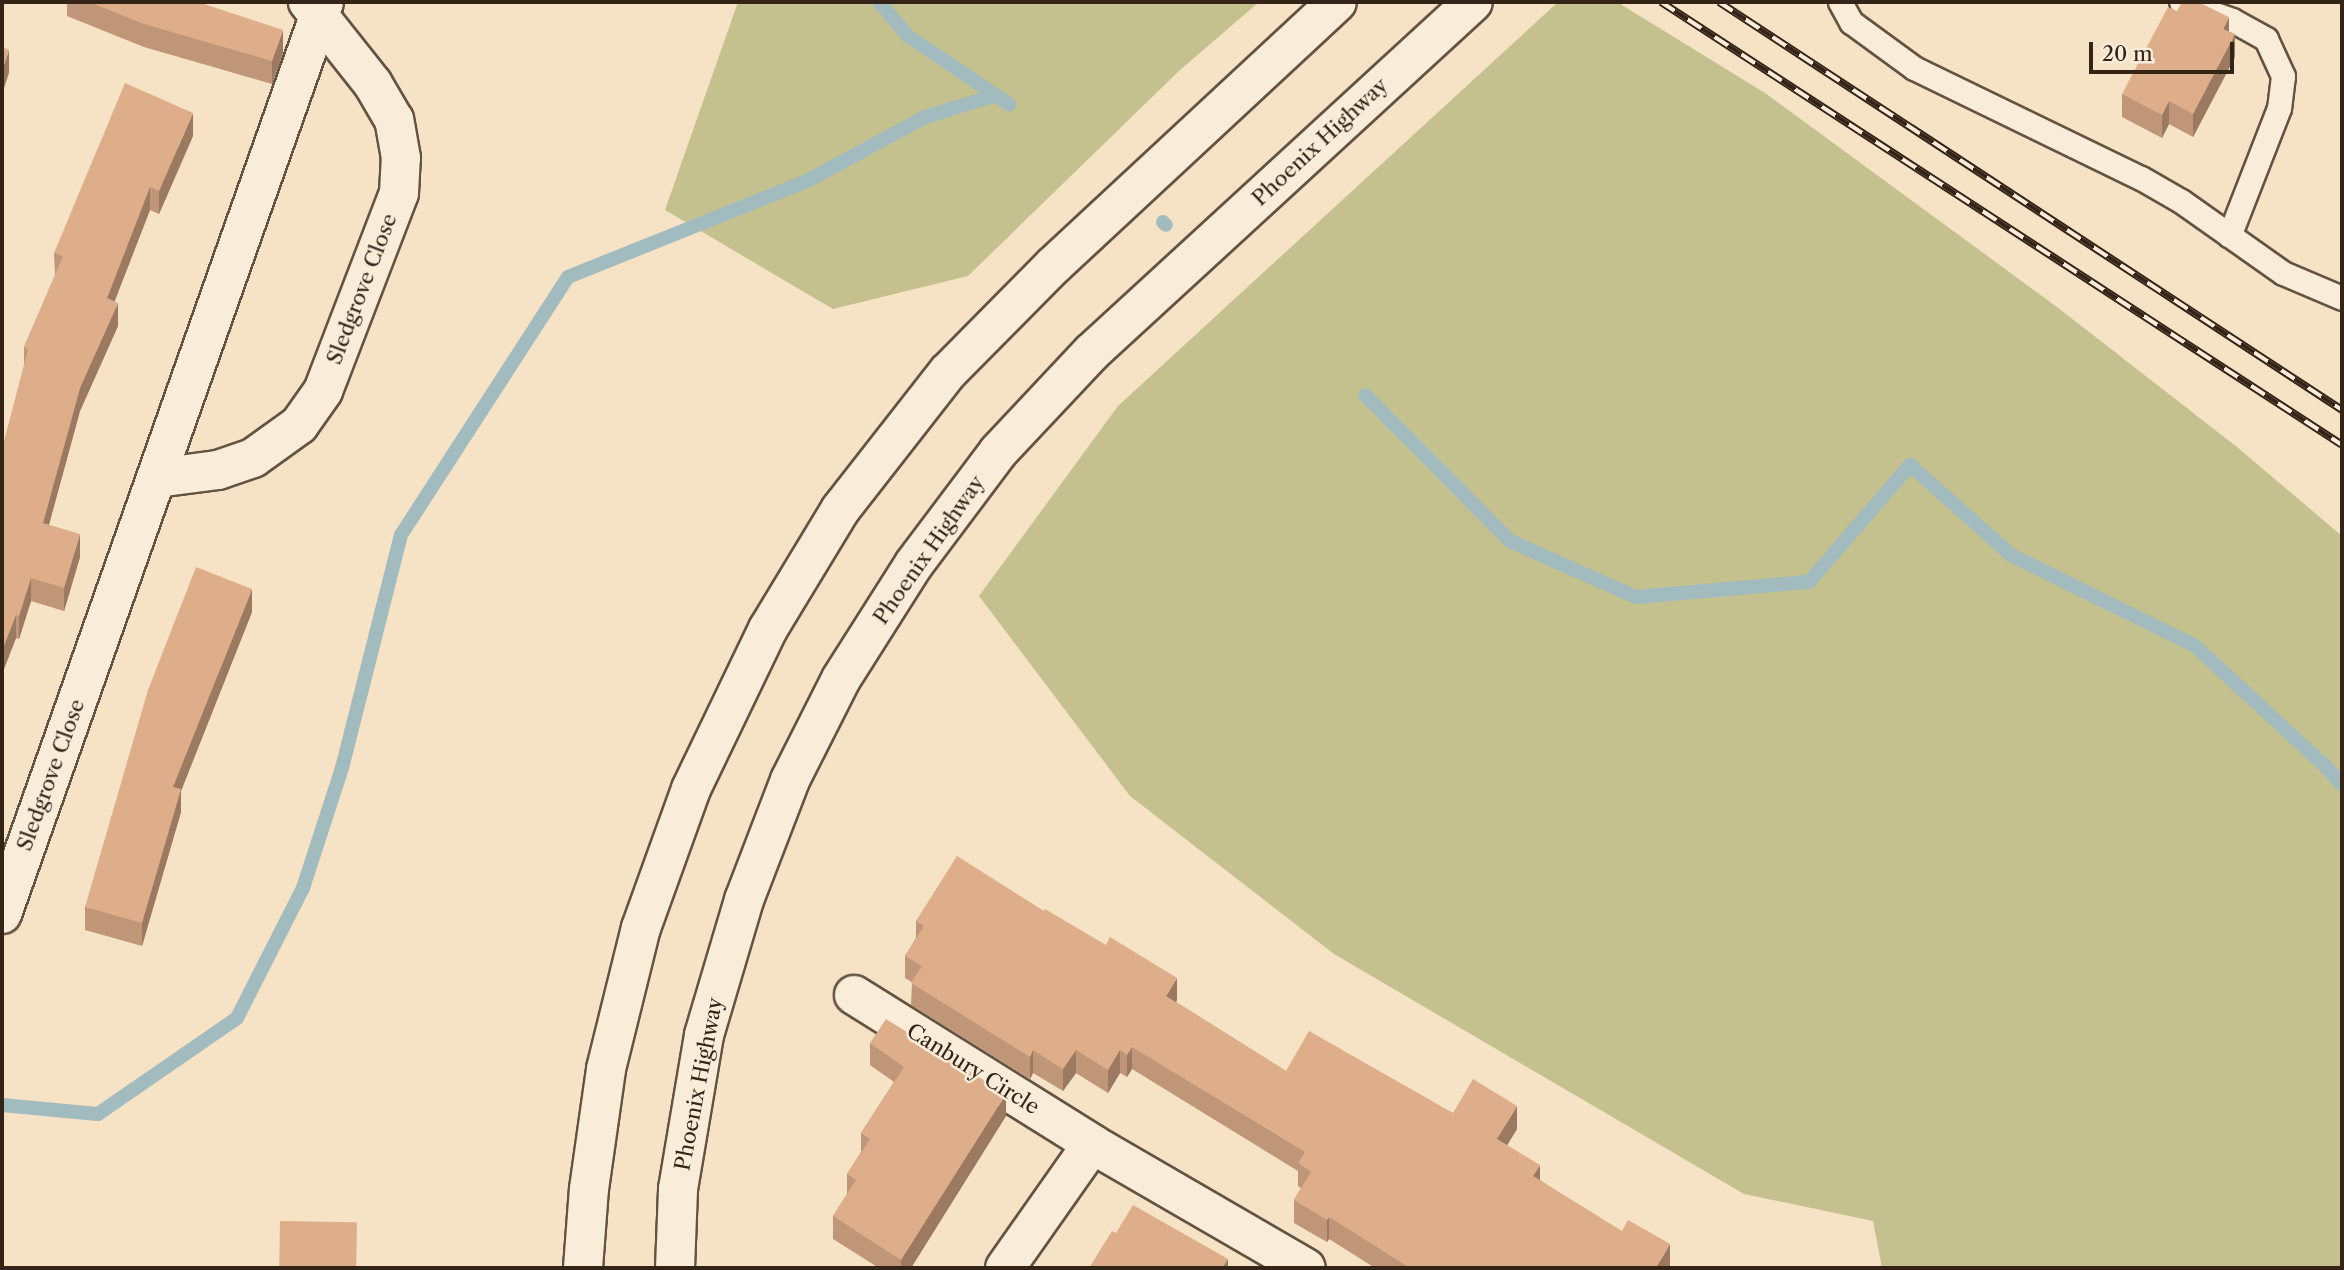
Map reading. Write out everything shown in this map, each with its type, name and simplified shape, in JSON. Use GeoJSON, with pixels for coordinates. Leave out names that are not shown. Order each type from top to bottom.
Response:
{"type":"FeatureCollection","features":[{"type":"Feature","properties":{"kind":"main road"},"geometry":{"type":"LineString","coordinates":[[583,1268],[589,1189],[606,1069],[641,928],[691,789],[768,629],[840,509],[948,372],[1054,265],[1222,106],[1337,2]]}},
{"type":"Feature","properties":{"kind":"main road","name":"Phoenix Highway"},"geometry":{"type":"LineString","coordinates":[[675,1268],[678,1189],[704,1035],[753,876],[790,780],[841,679],[914,564],[998,452],[1093,352],[1473,2]]}},
{"type":"Feature","properties":{"kind":"main road","name":"Sledgrove Close"},"geometry":{"type":"LineString","coordinates":[[157,478],[218,470],[253,458],[299,425],[323,391],[399,193],[401,158],[394,120],[373,84],[317,6]]}},
{"type":"Feature","properties":{"kind":"main road","name":"Sledgrove Close"},"geometry":{"type":"LineString","coordinates":[[2,914],[157,478],[317,6]]}},
{"type":"Feature","properties":{"kind":"main road","name":"Canbury Circle"},"geometry":{"type":"LineString","coordinates":[[853,995],[1091,1144],[1306,1268]]}},
{"type":"Feature","properties":{"kind":"main road"},"geometry":{"type":"LineString","coordinates":[[1005,1268],[1091,1144]]}},
{"type":"Feature","properties":{"kind":"lane"},"geometry":{"type":"LineString","coordinates":[[1840,2],[1851,22],[1914,68],[2141,178],[2181,201],[2283,273],[2342,298]]}},
{"type":"Feature","properties":{"kind":"lane"},"geometry":{"type":"LineString","coordinates":[[2181,2],[2232,20],[2266,39],[2283,76],[2278,108],[2229,236]]}},
{"type":"Feature","properties":{"kind":"shaded area"},"geometry":{"type":"Polygon","coordinates":[[[738,2],[1259,2],[1180,70],[968,276],[833,309],[665,210],[738,2]]]}},
{"type":"Feature","properties":{"kind":"shaded area"},"geometry":{"type":"Polygon","coordinates":[[[1558,2],[1617,2],[1765,93],[2057,307],[2237,447],[2342,536],[2342,1268],[1882,1268],[1873,1221],[1744,1194],[1334,954],[1130,796],[979,596],[1118,406],[1558,2]]]}},
{"type":"Feature","properties":{"kind":"building"},"geometry":{"type":"Polygon","coordinates":[[[89,2],[198,2],[283,30],[272,61],[144,24],[89,2]]]}},
{"type":"Feature","properties":{"kind":"building"},"geometry":{"type":"Polygon","coordinates":[[[2182,2],[2198,2],[2229,17],[2223,29],[2235,34],[2193,114],[2169,101],[2162,115],[2122,94],[2168,7],[2177,11],[2182,2]]]}},
{"type":"Feature","properties":{"kind":"building"},"geometry":{"type":"Polygon","coordinates":[[[2,47],[9,50],[2,71],[2,47]]]}},
{"type":"Feature","properties":{"kind":"building"},"geometry":{"type":"Polygon","coordinates":[[[125,83],[193,113],[159,191],[150,187],[107,298],[118,303],[80,388],[43,523],[80,534],[64,588],[31,578],[19,616],[16,615],[2,651],[2,449],[28,349],[24,347],[63,256],[54,253],[125,83]]]}},
{"type":"Feature","properties":{"kind":"building"},"geometry":{"type":"Polygon","coordinates":[[[196,567],[252,589],[173,787],[181,789],[142,923],[85,907],[148,690],[196,567]]]}},
{"type":"Feature","properties":{"kind":"building"},"geometry":{"type":"Polygon","coordinates":[[[957,856],[1044,911],[1045,909],[1106,945],[1110,937],[1177,978],[1166,996],[1286,1071],[1309,1031],[1453,1113],[1473,1079],[1517,1106],[1497,1139],[1540,1165],[1533,1176],[1622,1231],[1628,1220],[1670,1244],[1657,1266],[1661,1268],[1410,1268],[1329,1217],[1327,1220],[1294,1200],[1311,1172],[1298,1163],[1305,1152],[1132,1047],[1127,1055],[1120,1050],[1108,1070],[1076,1050],[1063,1069],[1033,1050],[1030,1057],[911,983],[922,966],[905,956],[924,926],[916,921],[957,856]]]}},
{"type":"Feature","properties":{"kind":"building"},"geometry":{"type":"Polygon","coordinates":[[[886,1019],[1006,1094],[901,1260],[833,1216],[856,1180],[847,1174],[870,1139],[861,1133],[904,1067],[870,1043],[886,1019]]]}},
{"type":"Feature","properties":{"kind":"building"},"geometry":{"type":"Polygon","coordinates":[[[1133,1205],[1228,1259],[1222,1268],[1089,1268],[1112,1231],[1116,1233],[1133,1205]]]}},
{"type":"Feature","properties":{"kind":"building"},"geometry":{"type":"Polygon","coordinates":[[[280,1221],[357,1222],[356,1268],[279,1268],[280,1221]]]}},
{"type":"Feature","properties":{"kind":"waterway"},"geometry":{"type":"LineString","coordinates":[[879,2],[908,36],[1009,104]]}},
{"type":"Feature","properties":{"kind":"waterway"},"geometry":{"type":"LineString","coordinates":[[2,1105],[98,1114],[237,1018],[303,888],[342,768],[401,535],[568,277],[807,181],[925,117],[996,95]]}},
{"type":"Feature","properties":{"kind":"waterway"},"geometry":{"type":"LineString","coordinates":[[1163,222],[1166,225]]}},
{"type":"Feature","properties":{"kind":"waterway"},"geometry":{"type":"LineString","coordinates":[[1365,395],[1510,541],[1636,597],[1809,582],[1910,465],[2011,555],[2195,646],[2342,785]]}},
{"type":"Feature","properties":{"kind":"railway"},"geometry":{"type":"LineString","coordinates":[[1661,2],[2342,445]]}},
{"type":"Feature","properties":{"kind":"railway"},"geometry":{"type":"LineString","coordinates":[[1719,2],[2342,410]]}}]}
